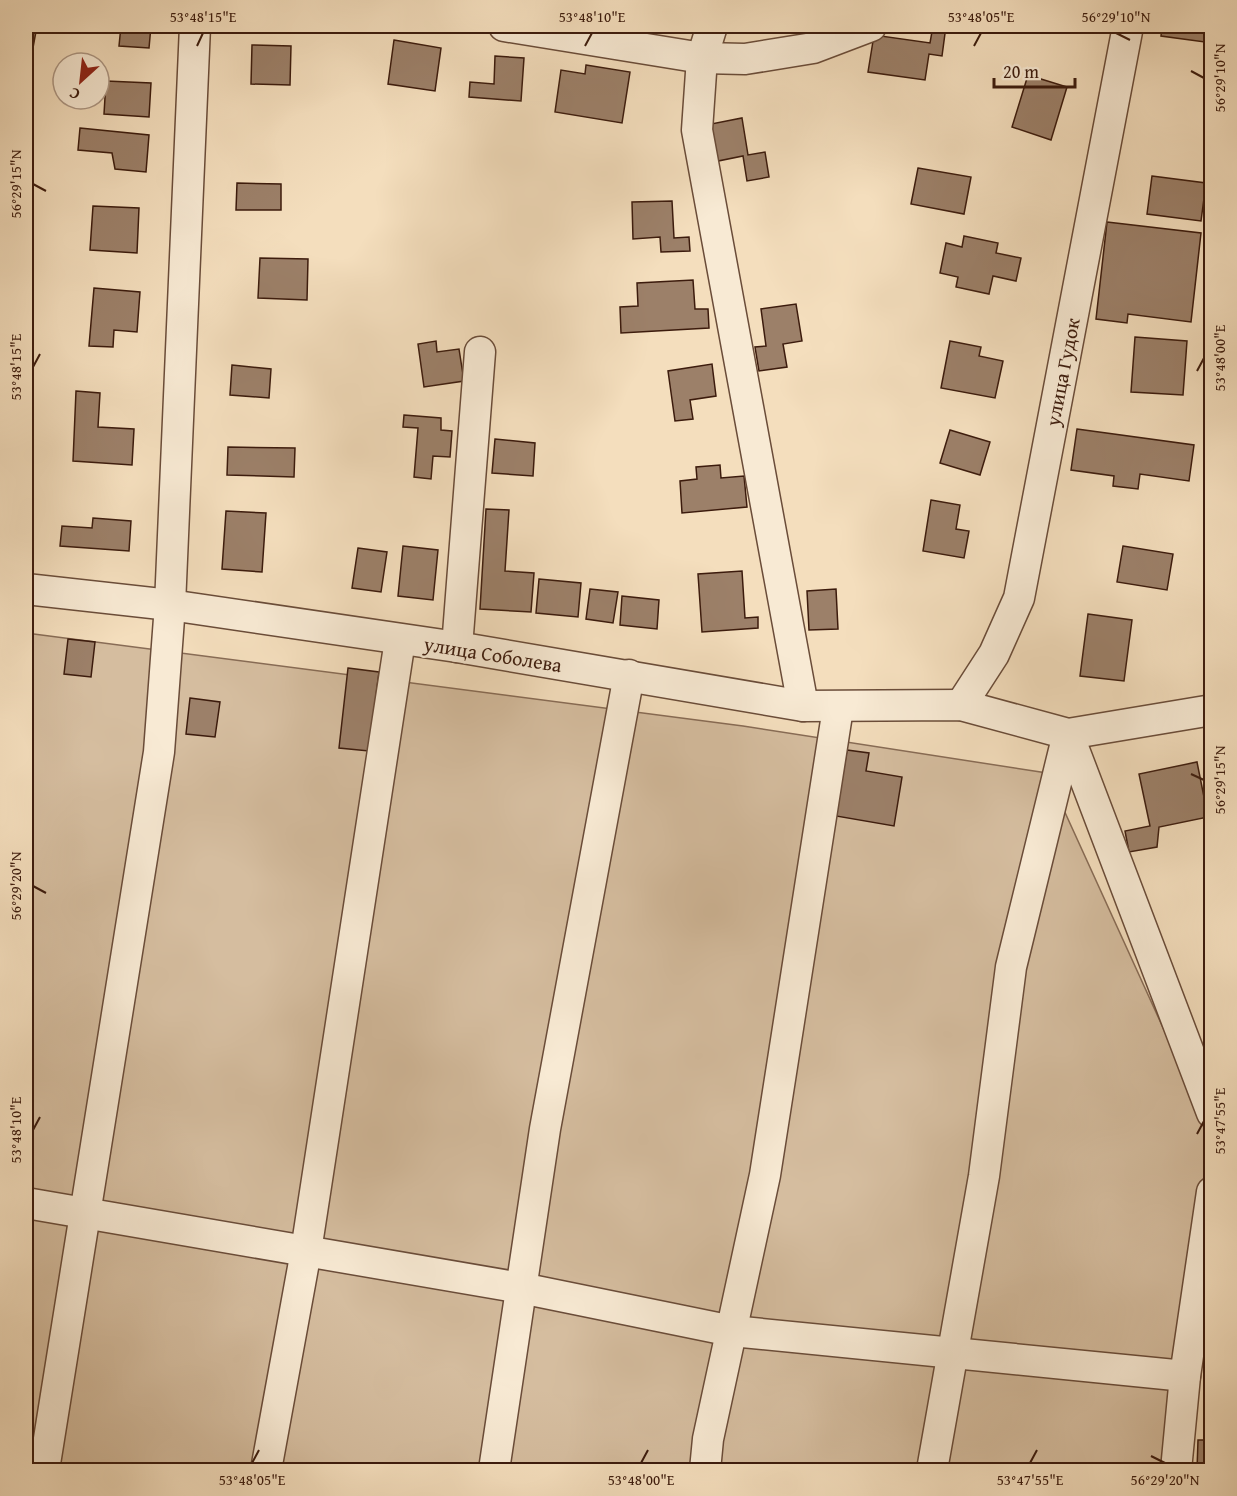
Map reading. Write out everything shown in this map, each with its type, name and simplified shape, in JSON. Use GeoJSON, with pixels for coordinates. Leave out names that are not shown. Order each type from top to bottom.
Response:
{"type":"FeatureCollection","features":[{"type":"Feature","properties":{"kind":"street"},"geometry":{"type":"LineString","coordinates":[[44,1470],[87,1214],[159,752],[170,605],[195,26]]}},
{"type":"Feature","properties":{"kind":"street"},"geometry":{"type":"LineString","coordinates":[[504,26],[702,58],[745,59],[813,48],[871,26]]}},
{"type":"Feature","properties":{"kind":"street"},"geometry":{"type":"LineString","coordinates":[[712,26],[702,58],[697,130],[803,706]]}},
{"type":"Feature","properties":{"kind":"street","name":"улица Гудок"},"geometry":{"type":"LineString","coordinates":[[961,705],[994,654],[1019,598],[1128,26]]}},
{"type":"Feature","properties":{"kind":"street"},"geometry":{"type":"LineString","coordinates":[[457,647],[480,352]]}},
{"type":"Feature","properties":{"kind":"street","name":"улица Соболева"},"geometry":{"type":"LineString","coordinates":[[26,589],[170,605],[457,647],[803,706],[838,708],[961,705],[1068,734]]}},
{"type":"Feature","properties":{"kind":"street"},"geometry":{"type":"LineString","coordinates":[[266,1470],[306,1251],[400,640]]}},
{"type":"Feature","properties":{"kind":"street"},"geometry":{"type":"LineString","coordinates":[[494,1470],[545,1129],[629,675]]}},
{"type":"Feature","properties":{"kind":"street"},"geometry":{"type":"LineString","coordinates":[[705,1470],[708,1439],[765,1175],[838,708]]}},
{"type":"Feature","properties":{"kind":"street"},"geometry":{"type":"LineString","coordinates":[[1068,734],[1212,710]]}},
{"type":"Feature","properties":{"kind":"street"},"geometry":{"type":"LineString","coordinates":[[1068,734],[1212,1113]]}},
{"type":"Feature","properties":{"kind":"street"},"geometry":{"type":"LineString","coordinates":[[932,1470],[984,1176],[1011,967],[1068,734]]}},
{"type":"Feature","properties":{"kind":"street"},"geometry":{"type":"LineString","coordinates":[[1176,1470],[1185,1376],[1212,1192]]}},
{"type":"Feature","properties":{"kind":"street"},"geometry":{"type":"LineString","coordinates":[[26,1203],[521,1288],[732,1331],[1185,1376]]}},
{"type":"Feature","properties":{"kind":"shaded area"},"geometry":{"type":"Polygon","coordinates":[[[26,633],[743,726],[1047,773],[1211,1133],[1211,1220],[1172,1470],[26,1470],[26,633]]]}},
{"type":"Feature","properties":{"kind":"building"},"geometry":{"type":"Polygon","coordinates":[[[26,26],[37,26],[30,64],[26,64],[26,26]]]}},
{"type":"Feature","properties":{"kind":"building"},"geometry":{"type":"Polygon","coordinates":[[[121,26],[151,26],[149,48],[119,46],[121,26]]]}},
{"type":"Feature","properties":{"kind":"building"},"geometry":{"type":"Polygon","coordinates":[[[933,26],[946,26],[942,56],[929,54],[925,80],[868,72],[874,35],[930,43],[933,26]]]}},
{"type":"Feature","properties":{"kind":"building"},"geometry":{"type":"Polygon","coordinates":[[[1162,26],[1212,26],[1212,43],[1161,36],[1162,26]]]}},
{"type":"Feature","properties":{"kind":"building"},"geometry":{"type":"Polygon","coordinates":[[[394,40],[441,48],[435,91],[388,84],[394,40]]]}},
{"type":"Feature","properties":{"kind":"building"},"geometry":{"type":"Polygon","coordinates":[[[252,45],[291,46],[290,85],[251,84],[252,45]]]}},
{"type":"Feature","properties":{"kind":"building"},"geometry":{"type":"Polygon","coordinates":[[[495,56],[524,58],[521,101],[469,97],[470,82],[494,84],[495,56]]]}},
{"type":"Feature","properties":{"kind":"building"},"geometry":{"type":"Polygon","coordinates":[[[586,65],[630,72],[622,123],[555,112],[561,70],[585,74],[586,65]]]}},
{"type":"Feature","properties":{"kind":"building"},"geometry":{"type":"Polygon","coordinates":[[[1028,75],[1067,87],[1051,140],[1012,127],[1028,75]]]}},
{"type":"Feature","properties":{"kind":"building"},"geometry":{"type":"Polygon","coordinates":[[[111,81],[151,83],[149,117],[104,114],[104,111],[111,111],[111,81]]]}},
{"type":"Feature","properties":{"kind":"building"},"geometry":{"type":"Polygon","coordinates":[[[742,118],[748,155],[765,152],[769,177],[747,181],[743,156],[718,161],[711,124],[742,118]]]}},
{"type":"Feature","properties":{"kind":"building"},"geometry":{"type":"Polygon","coordinates":[[[80,128],[149,135],[146,172],[115,169],[112,153],[78,150],[80,128]]]}},
{"type":"Feature","properties":{"kind":"building"},"geometry":{"type":"Polygon","coordinates":[[[918,168],[971,177],[964,214],[911,204],[918,168]]]}},
{"type":"Feature","properties":{"kind":"building"},"geometry":{"type":"Polygon","coordinates":[[[1152,176],[1206,183],[1201,221],[1147,214],[1152,176]]]}},
{"type":"Feature","properties":{"kind":"building"},"geometry":{"type":"Polygon","coordinates":[[[237,183],[281,184],[281,210],[236,210],[237,183]]]}},
{"type":"Feature","properties":{"kind":"building"},"geometry":{"type":"Polygon","coordinates":[[[672,201],[674,238],[689,237],[690,251],[661,252],[660,237],[633,239],[632,202],[672,201]]]}},
{"type":"Feature","properties":{"kind":"building"},"geometry":{"type":"Polygon","coordinates":[[[93,206],[139,208],[137,253],[90,250],[93,206]]]}},
{"type":"Feature","properties":{"kind":"building"},"geometry":{"type":"Polygon","coordinates":[[[1107,222],[1201,233],[1191,322],[1128,314],[1127,323],[1096,319],[1107,222]]]}},
{"type":"Feature","properties":{"kind":"building"},"geometry":{"type":"Polygon","coordinates":[[[964,236],[998,243],[996,253],[1021,258],[1016,281],[993,276],[989,294],[956,287],[958,277],[940,273],[946,243],[962,247],[964,236]]]}},
{"type":"Feature","properties":{"kind":"building"},"geometry":{"type":"Polygon","coordinates":[[[260,258],[308,259],[307,300],[258,298],[260,258]]]}},
{"type":"Feature","properties":{"kind":"building"},"geometry":{"type":"Polygon","coordinates":[[[693,280],[695,309],[708,309],[709,328],[621,333],[620,307],[638,306],[637,283],[693,280]]]}},
{"type":"Feature","properties":{"kind":"building"},"geometry":{"type":"Polygon","coordinates":[[[94,288],[140,292],[137,332],[114,330],[113,347],[89,346],[94,288]]]}},
{"type":"Feature","properties":{"kind":"building"},"geometry":{"type":"Polygon","coordinates":[[[796,304],[802,341],[783,344],[787,367],[759,371],[755,347],[766,346],[761,309],[796,304]]]}},
{"type":"Feature","properties":{"kind":"building"},"geometry":{"type":"Polygon","coordinates":[[[1135,337],[1187,341],[1183,395],[1131,392],[1135,337]]]}},
{"type":"Feature","properties":{"kind":"building"},"geometry":{"type":"Polygon","coordinates":[[[436,341],[437,352],[459,349],[464,381],[424,387],[418,344],[436,341]]]}},
{"type":"Feature","properties":{"kind":"building"},"geometry":{"type":"Polygon","coordinates":[[[950,341],[981,347],[979,356],[1003,361],[995,398],[941,388],[950,341]]]}},
{"type":"Feature","properties":{"kind":"building"},"geometry":{"type":"Polygon","coordinates":[[[712,364],[716,396],[690,400],[693,419],[675,421],[668,371],[712,364]]]}},
{"type":"Feature","properties":{"kind":"building"},"geometry":{"type":"Polygon","coordinates":[[[232,365],[271,369],[269,398],[230,395],[232,365]]]}},
{"type":"Feature","properties":{"kind":"building"},"geometry":{"type":"Polygon","coordinates":[[[76,391],[100,393],[98,427],[134,429],[132,465],[73,461],[76,391]]]}},
{"type":"Feature","properties":{"kind":"building"},"geometry":{"type":"Polygon","coordinates":[[[404,415],[441,418],[441,430],[452,431],[450,457],[433,456],[431,479],[414,477],[418,428],[403,427],[404,415]]]}},
{"type":"Feature","properties":{"kind":"building"},"geometry":{"type":"Polygon","coordinates":[[[1077,429],[1194,445],[1189,481],[1140,474],[1138,489],[1113,486],[1114,476],[1071,470],[1077,429]]]}},
{"type":"Feature","properties":{"kind":"building"},"geometry":{"type":"Polygon","coordinates":[[[950,430],[990,442],[980,475],[940,463],[950,430]]]}},
{"type":"Feature","properties":{"kind":"building"},"geometry":{"type":"Polygon","coordinates":[[[495,439],[535,443],[533,476],[492,473],[495,439]]]}},
{"type":"Feature","properties":{"kind":"building"},"geometry":{"type":"Polygon","coordinates":[[[228,447],[295,448],[294,477],[227,475],[228,447]]]}},
{"type":"Feature","properties":{"kind":"building"},"geometry":{"type":"Polygon","coordinates":[[[720,465],[721,478],[744,476],[747,507],[682,513],[680,481],[697,479],[696,467],[720,465]]]}},
{"type":"Feature","properties":{"kind":"building"},"geometry":{"type":"Polygon","coordinates":[[[931,500],[960,505],[956,529],[969,531],[964,558],[923,551],[931,500]]]}},
{"type":"Feature","properties":{"kind":"building"},"geometry":{"type":"Polygon","coordinates":[[[486,509],[509,510],[505,571],[534,573],[531,612],[480,609],[486,509]]]}},
{"type":"Feature","properties":{"kind":"building"},"geometry":{"type":"Polygon","coordinates":[[[226,511],[266,513],[262,572],[222,569],[226,511]]]}},
{"type":"Feature","properties":{"kind":"building"},"geometry":{"type":"Polygon","coordinates":[[[93,518],[131,521],[129,551],[60,546],[62,526],[92,528],[93,518]]]}},
{"type":"Feature","properties":{"kind":"building"},"geometry":{"type":"Polygon","coordinates":[[[403,546],[438,550],[433,600],[398,596],[403,546]]]}},
{"type":"Feature","properties":{"kind":"building"},"geometry":{"type":"Polygon","coordinates":[[[1123,546],[1173,554],[1167,590],[1117,582],[1123,546]]]}},
{"type":"Feature","properties":{"kind":"building"},"geometry":{"type":"Polygon","coordinates":[[[358,548],[387,552],[381,592],[352,588],[358,548]]]}},
{"type":"Feature","properties":{"kind":"building"},"geometry":{"type":"Polygon","coordinates":[[[742,571],[745,618],[758,617],[758,628],[702,632],[698,574],[742,571]]]}},
{"type":"Feature","properties":{"kind":"building"},"geometry":{"type":"Polygon","coordinates":[[[539,579],[581,583],[578,617],[536,613],[539,579]]]}},
{"type":"Feature","properties":{"kind":"building"},"geometry":{"type":"Polygon","coordinates":[[[590,589],[618,592],[613,623],[586,619],[590,589]]]}},
{"type":"Feature","properties":{"kind":"building"},"geometry":{"type":"Polygon","coordinates":[[[836,589],[838,629],[809,630],[807,591],[836,589]]]}},
{"type":"Feature","properties":{"kind":"building"},"geometry":{"type":"Polygon","coordinates":[[[622,596],[659,600],[657,629],[620,625],[622,596]]]}},
{"type":"Feature","properties":{"kind":"building"},"geometry":{"type":"Polygon","coordinates":[[[1088,614],[1132,620],[1124,681],[1080,676],[1088,614]]]}},
{"type":"Feature","properties":{"kind":"building"},"geometry":{"type":"Polygon","coordinates":[[[68,639],[95,642],[91,677],[64,674],[68,639]]]}},
{"type":"Feature","properties":{"kind":"building"},"geometry":{"type":"Polygon","coordinates":[[[348,668],[379,672],[369,751],[339,748],[348,668]]]}},
{"type":"Feature","properties":{"kind":"building"},"geometry":{"type":"Polygon","coordinates":[[[190,698],[220,702],[215,737],[186,734],[190,698]]]}},
{"type":"Feature","properties":{"kind":"building"},"geometry":{"type":"Polygon","coordinates":[[[847,750],[869,753],[866,771],[902,777],[894,826],[836,816],[847,750]]]}},
{"type":"Feature","properties":{"kind":"building"},"geometry":{"type":"Polygon","coordinates":[[[1197,762],[1208,817],[1159,827],[1157,847],[1129,852],[1125,831],[1150,826],[1139,774],[1197,762]]]}},
{"type":"Feature","properties":{"kind":"building"},"geometry":{"type":"Polygon","coordinates":[[[1198,1440],[1212,1440],[1212,1470],[1197,1470],[1198,1440]]]}}]}
